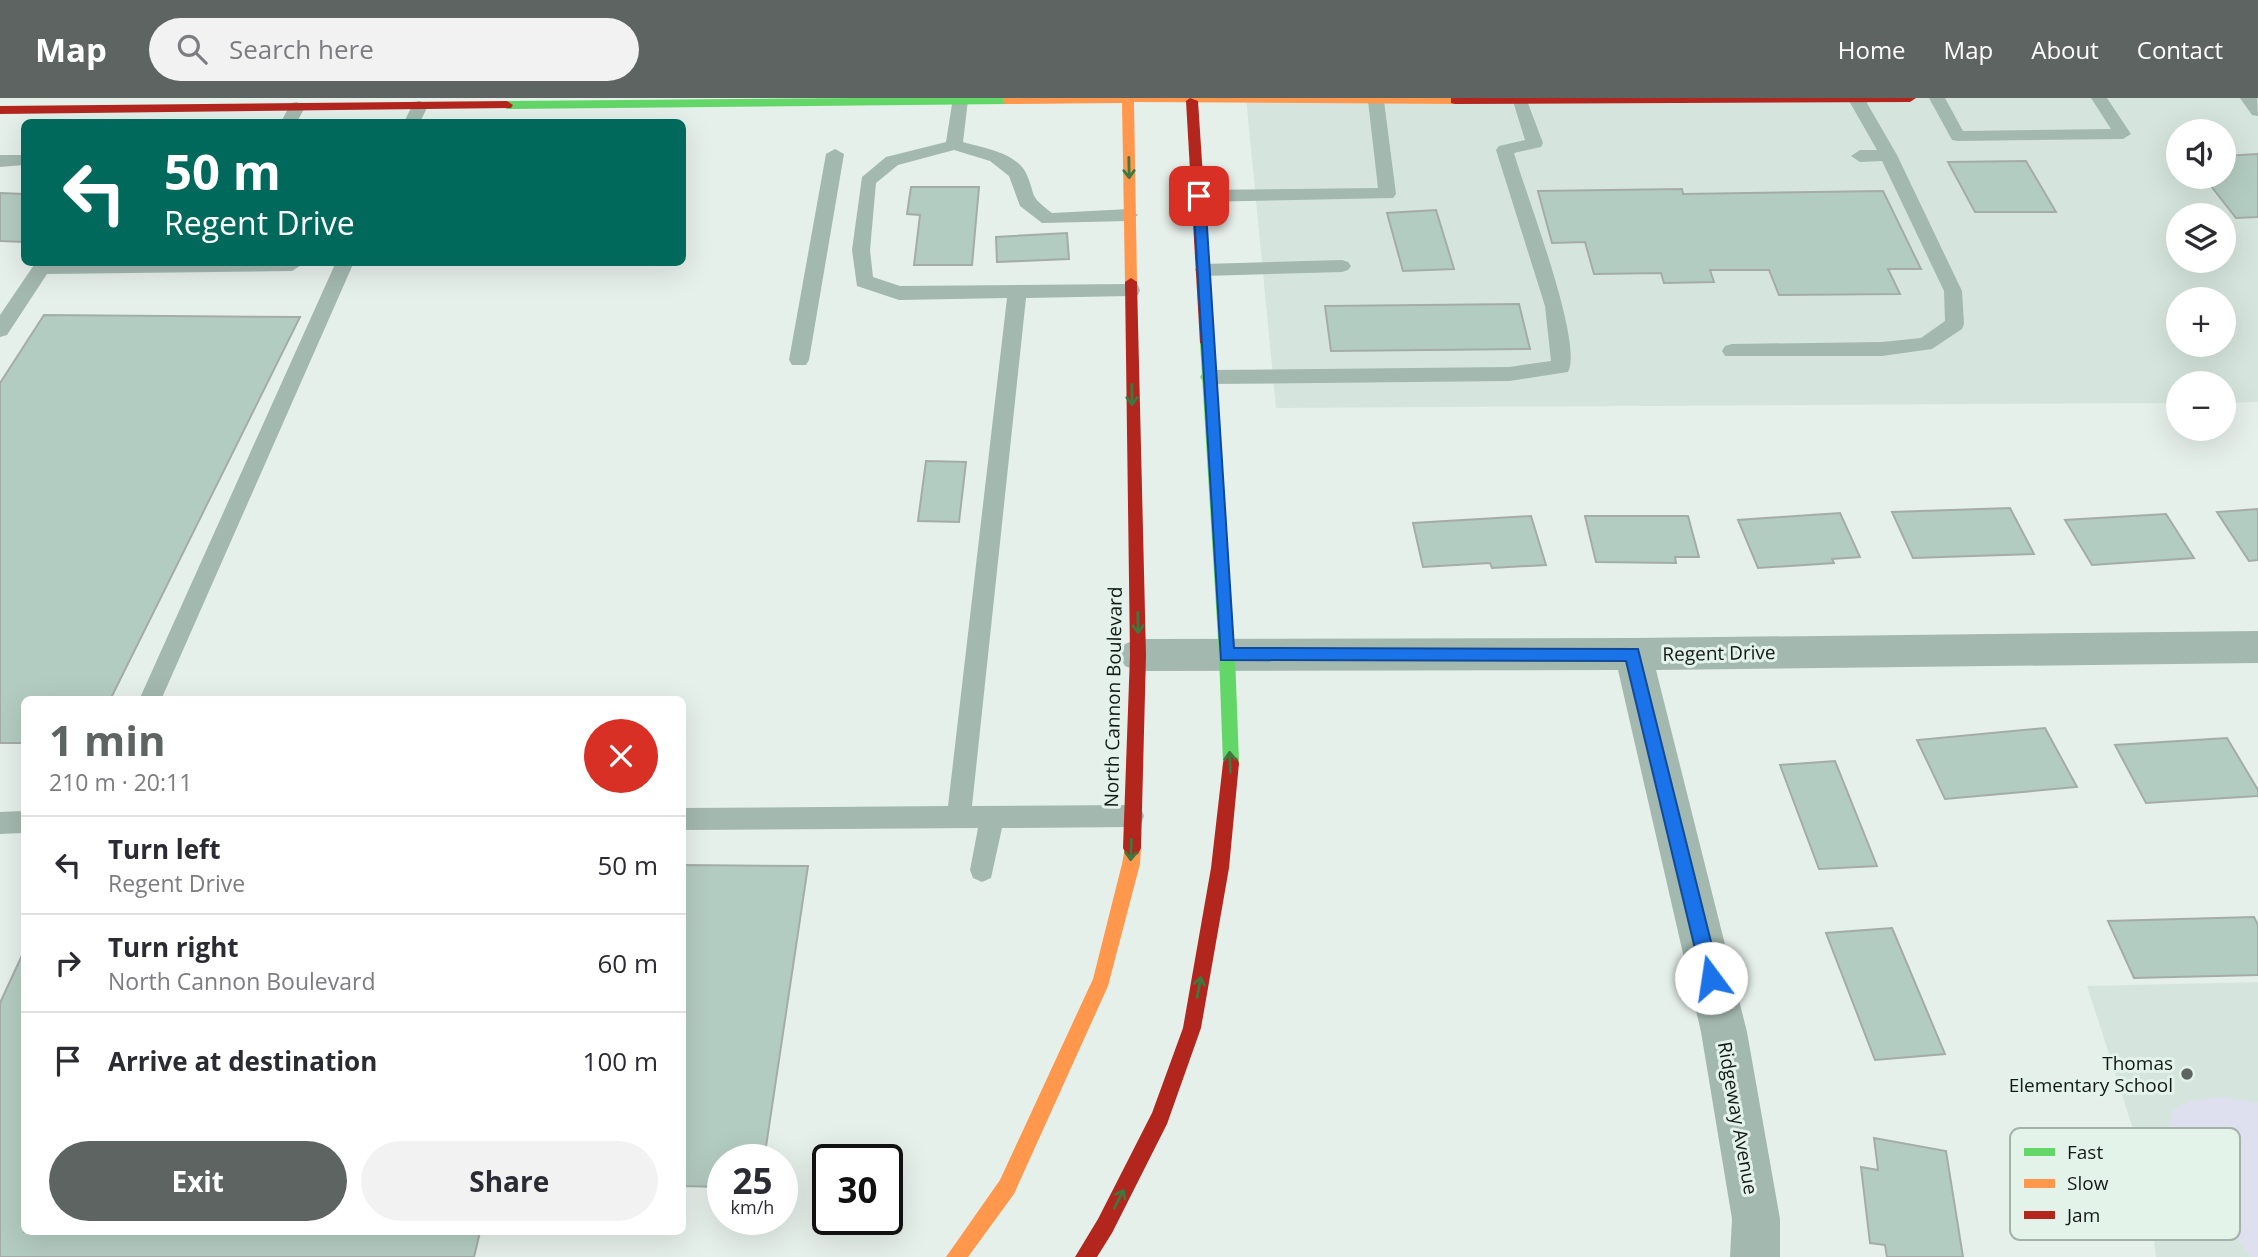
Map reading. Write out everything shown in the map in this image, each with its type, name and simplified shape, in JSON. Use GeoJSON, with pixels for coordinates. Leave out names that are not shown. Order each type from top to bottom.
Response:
{"type":"FeatureCollection","features":[{"type":"Feature","properties":{"kind":"main road"},"geometry":{"type":"LineString","coordinates":[[0,110],[58,116],[157,108],[305,109],[745,100],[1910,98]]}},
{"type":"Feature","properties":{"kind":"main road","name":"North Cannon Boulevard"},"geometry":{"type":"LineString","coordinates":[[956,1257],[1007,1187],[1102,980],[1131,864],[1138,655],[1128,99]]}},
{"type":"Feature","properties":{"kind":"main road"},"geometry":{"type":"LineString","coordinates":[[1084,1257],[1105,1226],[1160,1118],[1192,1028],[1220,868],[1231,778],[1227,655],[1192,99]]}},
{"type":"Feature","properties":{"kind":"street","name":"Regent Drive"},"geometry":{"type":"LineString","coordinates":[[1138,655],[1633,654],[2258,647]]}},
{"type":"Feature","properties":{"kind":"street","name":"Ridgeway Avenue"},"geometry":{"type":"LineString","coordinates":[[1633,654],[1724,1032],[1756,1219],[1755,1257]]}},
{"type":"Feature","properties":{"kind":"lane"},"geometry":{"type":"LineString","coordinates":[[1937,98],[1958,136],[2123,134],[2099,98]]}},
{"type":"Feature","properties":{"kind":"lane"},"geometry":{"type":"LineString","coordinates":[[2248,98],[2258,111]]}},
{"type":"Feature","properties":{"kind":"lane"},"geometry":{"type":"LineString","coordinates":[[1732,351],[1882,349],[1925,344],[1955,324],[1953,291],[1888,155],[1856,99]]}},
{"type":"Feature","properties":{"kind":"lane"},"geometry":{"type":"LineString","coordinates":[[954,145],[960,100]]}},
{"type":"Feature","properties":{"kind":"lane"},"geometry":{"type":"LineString","coordinates":[[1210,377],[1509,374],[1562,367],[1563,338],[1544,267],[1521,209],[1505,150],[1535,144],[1519,100]]}},
{"type":"Feature","properties":{"kind":"lane"},"geometry":{"type":"LineString","coordinates":[[1199,196],[1387,194],[1376,101]]}},
{"type":"Feature","properties":{"kind":"lane"},"geometry":{"type":"LineString","coordinates":[[414,119],[420,106]]}},
{"type":"Feature","properties":{"kind":"lane"},"geometry":{"type":"LineString","coordinates":[[148,119],[157,108]]}},
{"type":"Feature","properties":{"kind":"lane"},"geometry":{"type":"LineString","coordinates":[[1129,215],[1048,219],[1026,202],[1017,173],[996,157],[954,145],[892,161],[868,181],[861,250],[864,281],[899,293],[1130,290]]}},
{"type":"Feature","properties":{"kind":"lane"},"geometry":{"type":"LineString","coordinates":[[799,360],[835,154]]}},
{"type":"Feature","properties":{"kind":"lane"},"geometry":{"type":"LineString","coordinates":[[1860,156],[1888,155]]}},
{"type":"Feature","properties":{"kind":"lane"},"geometry":{"type":"LineString","coordinates":[[0,161],[21,160]]}},
{"type":"Feature","properties":{"kind":"lane"},"geometry":{"type":"LineString","coordinates":[[0,330],[7,308],[43,266]]}},
{"type":"Feature","properties":{"kind":"lane"},"geometry":{"type":"LineString","coordinates":[[152,696],[343,266]]}},
{"type":"Feature","properties":{"kind":"lane"},"geometry":{"type":"LineString","coordinates":[[1204,270],[1342,267]]}},
{"type":"Feature","properties":{"kind":"lane"},"geometry":{"type":"LineString","coordinates":[[959,817],[1017,292]]}},
{"type":"Feature","properties":{"kind":"lane"},"geometry":{"type":"LineString","coordinates":[[686,819],[1132,816]]}},
{"type":"Feature","properties":{"kind":"lane"},"geometry":{"type":"LineString","coordinates":[[982,870],[992,817]]}},
{"type":"Feature","properties":{"kind":"lane"},"geometry":{"type":"LineString","coordinates":[[0,823],[21,822]]}},
{"type":"Feature","properties":{"kind":"shaded area"},"geometry":{"type":"Polygon","coordinates":[[[1246,98],[2258,98],[2258,402],[2236,403],[2236,371],[2166,371],[2166,403],[1276,408],[1246,98]]]}},
{"type":"Feature","properties":{"kind":"shaded area","name":"Thomas Elementary School"},"geometry":{"type":"Polygon","coordinates":[[[2258,982],[2258,1257],[2156,1257],[2154,1240],[2240,1240],[2240,1128],[2133,1128],[2087,986],[2258,982]]]}},
{"type":"Feature","properties":{"kind":"shaded area"},"geometry":{"type":"Polygon","coordinates":[[[2222,1097],[2258,1103],[2258,1257],[2251,1257],[2238,1240],[2240,1128],[2170,1128],[2172,1111],[2191,1101],[2222,1097]]]}},
{"type":"Feature","properties":{"kind":"building"},"geometry":{"type":"Polygon","coordinates":[[[2258,154],[2258,217],[2236,218],[2236,203],[2224,203],[2213,189],[2236,189],[2236,155],[2258,154]]]}},
{"type":"Feature","properties":{"kind":"building"},"geometry":{"type":"Polygon","coordinates":[[[2026,161],[2056,212],[1975,212],[1948,162],[2026,161]]]}},
{"type":"Feature","properties":{"kind":"building"},"geometry":{"type":"Polygon","coordinates":[[[911,187],[979,187],[972,265],[914,265],[920,215],[907,214],[911,187]]]}},
{"type":"Feature","properties":{"kind":"building"},"geometry":{"type":"Polygon","coordinates":[[[1682,189],[1683,194],[1883,191],[1921,269],[1888,269],[1900,294],[1779,295],[1769,270],[1710,270],[1714,282],[1664,283],[1661,273],[1594,274],[1585,242],[1552,243],[1538,191],[1682,189]]]}},
{"type":"Feature","properties":{"kind":"building"},"geometry":{"type":"Polygon","coordinates":[[[0,193],[21,194],[21,242],[0,241],[0,193]]]}},
{"type":"Feature","properties":{"kind":"building"},"geometry":{"type":"Polygon","coordinates":[[[1436,210],[1454,269],[1403,271],[1387,213],[1436,210]]]}},
{"type":"Feature","properties":{"kind":"building"},"geometry":{"type":"Polygon","coordinates":[[[1067,233],[1069,259],[997,262],[996,237],[1067,233]]]}},
{"type":"Feature","properties":{"kind":"building"},"geometry":{"type":"Polygon","coordinates":[[[1519,304],[1530,349],[1331,351],[1325,306],[1519,304]]]}},
{"type":"Feature","properties":{"kind":"building"},"geometry":{"type":"Polygon","coordinates":[[[44,315],[300,317],[112,696],[21,696],[21,743],[0,743],[0,383],[44,315]]]}},
{"type":"Feature","properties":{"kind":"building"},"geometry":{"type":"Polygon","coordinates":[[[926,461],[966,462],[959,522],[918,521],[926,461]]]}},
{"type":"Feature","properties":{"kind":"building"},"geometry":{"type":"Polygon","coordinates":[[[2010,508],[2034,554],[1913,558],[1892,512],[2010,508]]]}},
{"type":"Feature","properties":{"kind":"building"},"geometry":{"type":"Polygon","coordinates":[[[2258,509],[2258,560],[2249,561],[2217,512],[2258,509]]]}},
{"type":"Feature","properties":{"kind":"building"},"geometry":{"type":"Polygon","coordinates":[[[1840,513],[1860,557],[1832,559],[1834,563],[1758,568],[1738,520],[1840,513]]]}},
{"type":"Feature","properties":{"kind":"building"},"geometry":{"type":"Polygon","coordinates":[[[2166,514],[2194,558],[2092,565],[2065,520],[2166,514]]]}},
{"type":"Feature","properties":{"kind":"building"},"geometry":{"type":"Polygon","coordinates":[[[1531,516],[1546,565],[1492,568],[1490,563],[1423,567],[1413,523],[1531,516]]]}},
{"type":"Feature","properties":{"kind":"building"},"geometry":{"type":"Polygon","coordinates":[[[1585,516],[1688,516],[1699,557],[1675,557],[1676,563],[1596,562],[1585,516]]]}},
{"type":"Feature","properties":{"kind":"building"},"geometry":{"type":"Polygon","coordinates":[[[2045,728],[2077,787],[1945,799],[1917,740],[2045,728]]]}},
{"type":"Feature","properties":{"kind":"building"},"geometry":{"type":"Polygon","coordinates":[[[2227,738],[2258,790],[2258,796],[2146,803],[2115,745],[2227,738]]]}},
{"type":"Feature","properties":{"kind":"building"},"geometry":{"type":"Polygon","coordinates":[[[1835,761],[1877,866],[1819,869],[1780,765],[1835,761]]]}},
{"type":"Feature","properties":{"kind":"building"},"geometry":{"type":"Polygon","coordinates":[[[686,865],[808,866],[766,1144],[707,1144],[707,1187],[686,1186],[686,865]]]}},
{"type":"Feature","properties":{"kind":"building"},"geometry":{"type":"Polygon","coordinates":[[[2254,917],[2258,925],[2258,975],[2134,978],[2108,921],[2254,917]]]}},
{"type":"Feature","properties":{"kind":"building"},"geometry":{"type":"Polygon","coordinates":[[[1892,928],[1945,1054],[1875,1060],[1826,933],[1892,928]]]}},
{"type":"Feature","properties":{"kind":"building"},"geometry":{"type":"Polygon","coordinates":[[[21,958],[21,1235],[479,1235],[474,1257],[0,1257],[0,1003],[21,958]]]}},
{"type":"Feature","properties":{"kind":"building"},"geometry":{"type":"Polygon","coordinates":[[[1874,1138],[1946,1151],[1963,1257],[1887,1257],[1885,1245],[1870,1243],[1861,1167],[1878,1170],[1874,1138]]]}},
{"type":"Feature","properties":{"kind":"traffic: fast"},"geometry":{"type":"LineString","coordinates":[[507,105],[1007,100]]}},
{"type":"Feature","properties":{"kind":"traffic: fast"},"geometry":{"type":"LineString","coordinates":[[1207,343],[1227,655],[1231,763]]}},
{"type":"Feature","properties":{"kind":"traffic: slow"},"geometry":{"type":"LineString","coordinates":[[1128,98],[1455,100]]}},
{"type":"Feature","properties":{"kind":"traffic: slow"},"geometry":{"type":"LineString","coordinates":[[1007,100],[1128,99],[1131,282]]}},
{"type":"Feature","properties":{"kind":"traffic: slow"},"geometry":{"type":"LineString","coordinates":[[956,1257],[1007,1187],[1102,980],[1131,864],[1132,848]]}},
{"type":"Feature","properties":{"kind":"traffic: jam"},"geometry":{"type":"LineString","coordinates":[[1455,100],[1910,98]]}},
{"type":"Feature","properties":{"kind":"traffic: jam"},"geometry":{"type":"LineString","coordinates":[[1192,101],[1207,343]]}},
{"type":"Feature","properties":{"kind":"traffic: jam"},"geometry":{"type":"LineString","coordinates":[[0,110],[507,105]]}},
{"type":"Feature","properties":{"kind":"traffic: jam"},"geometry":{"type":"LineString","coordinates":[[1131,282],[1138,655],[1132,848]]}},
{"type":"Feature","properties":{"kind":"traffic: jam"},"geometry":{"type":"LineString","coordinates":[[1085,1257],[1105,1226],[1160,1117],[1192,1028],[1220,868],[1231,763]]}},
{"type":"Feature","properties":{"kind":"place","name":"Thomas Elementary School"},"geometry":{"type":"Point","coordinates":[2187,1074]}},
{"type":"Feature","properties":{"kind":"route"},"geometry":{"type":"LineString","coordinates":[[1199,196],[1227,655],[1633,654],[1711,978]]}}]}
